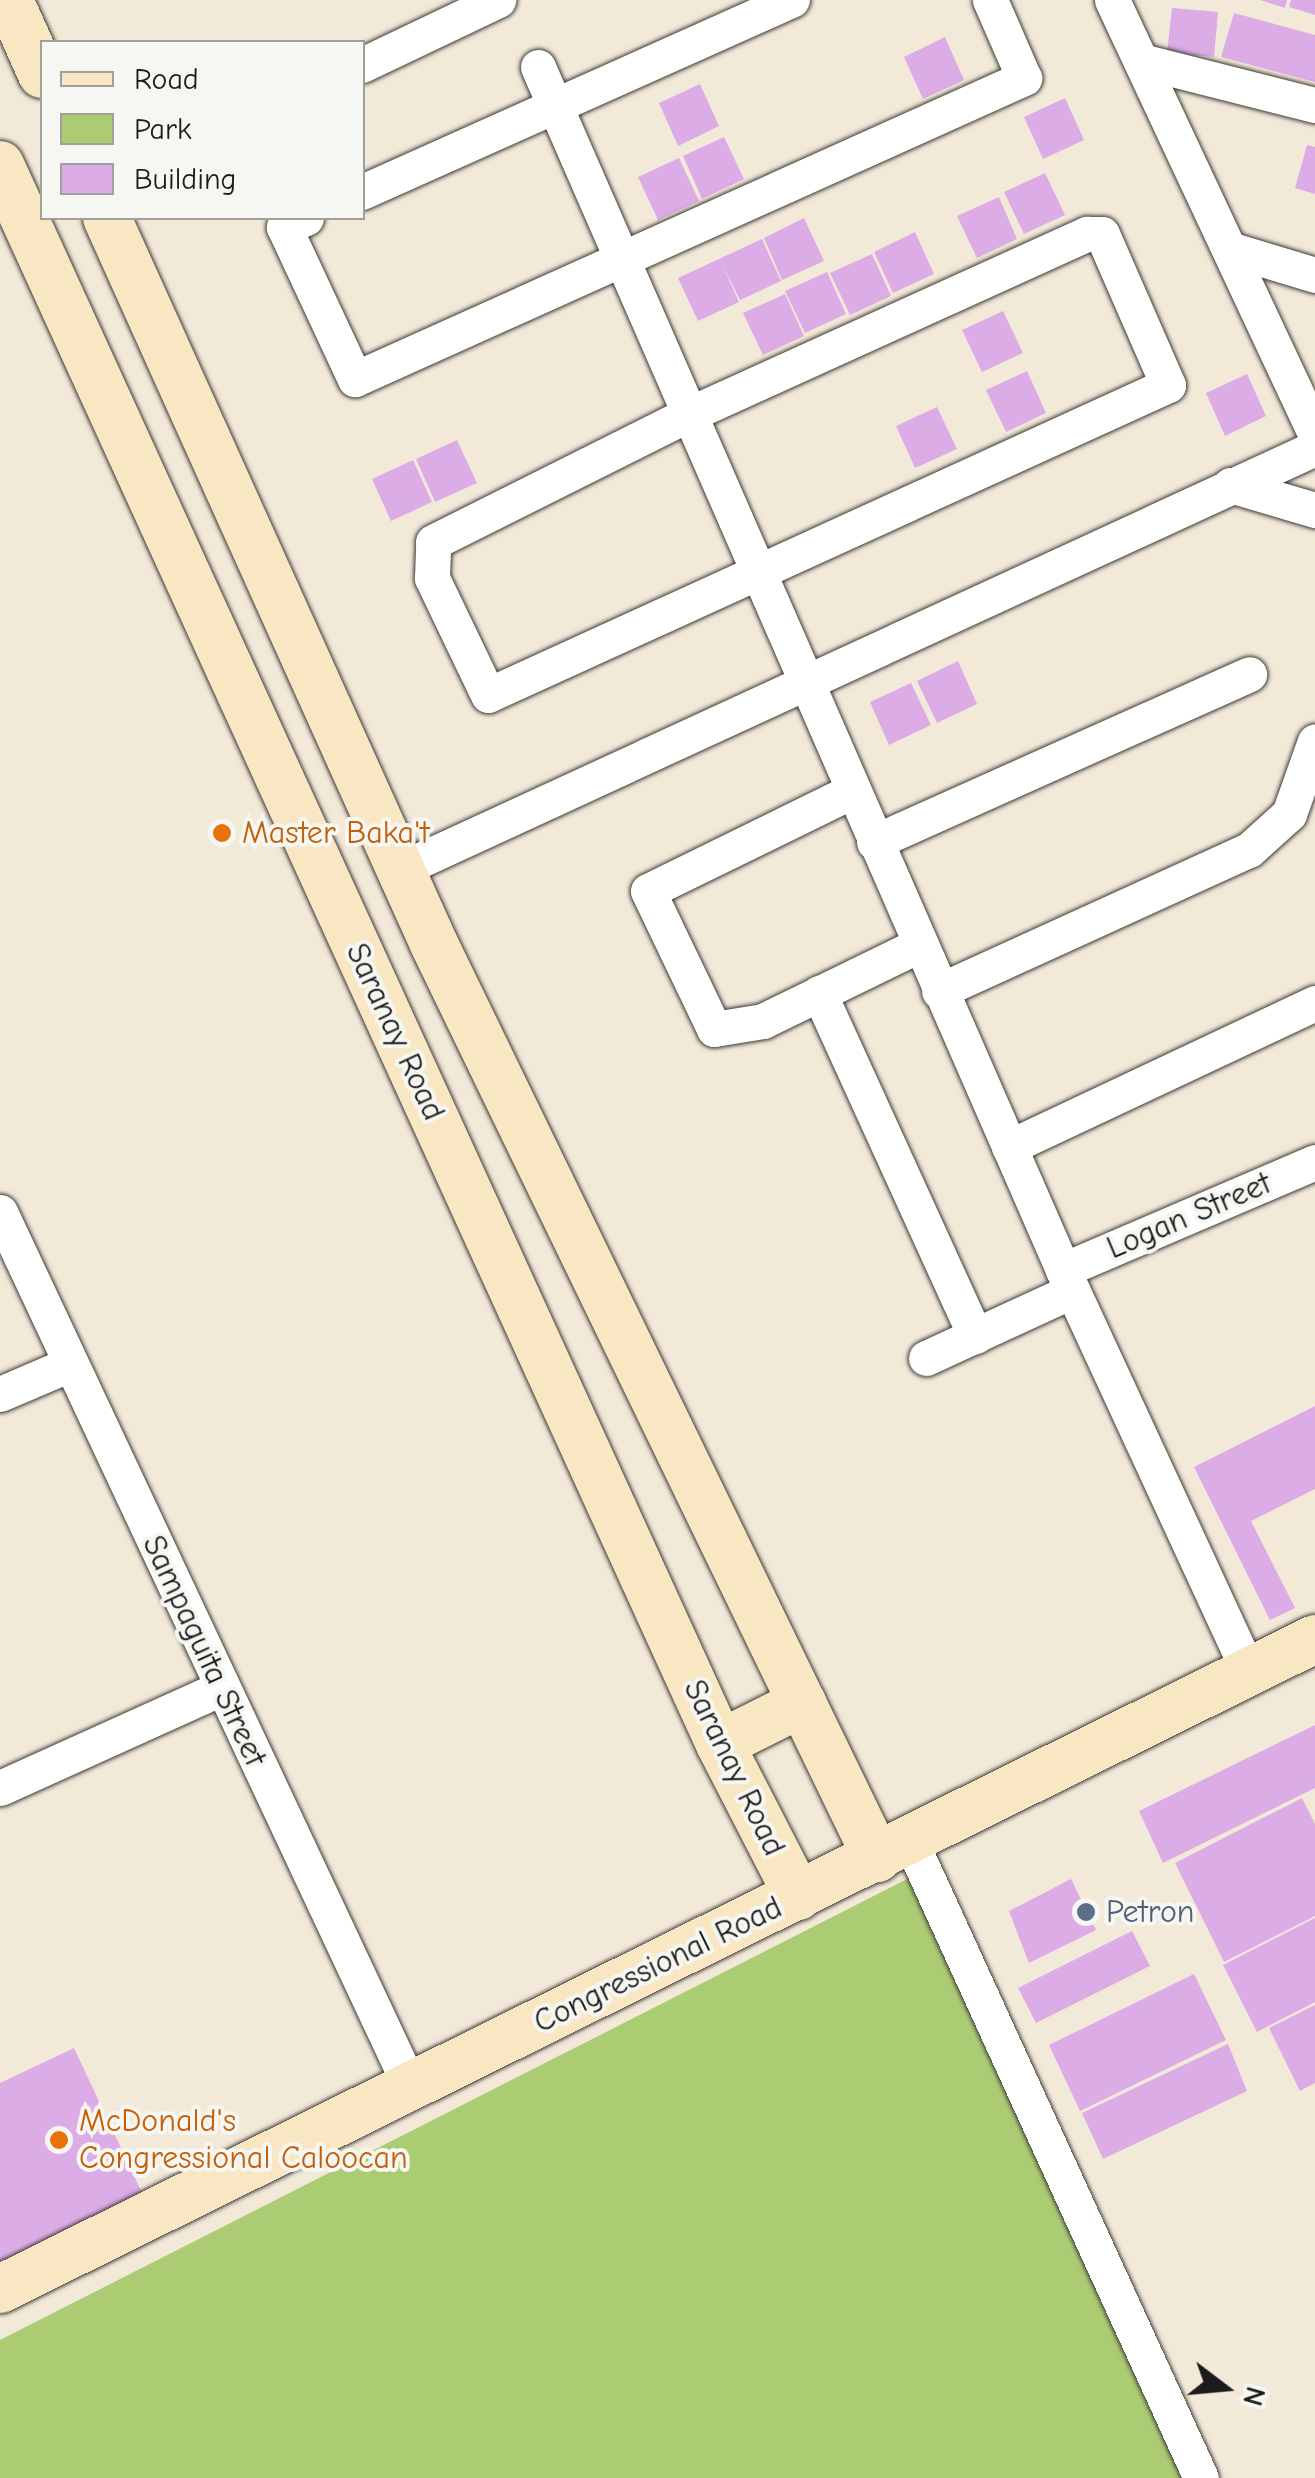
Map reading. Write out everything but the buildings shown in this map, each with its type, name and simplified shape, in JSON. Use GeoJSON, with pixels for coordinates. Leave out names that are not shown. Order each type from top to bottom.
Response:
{"type":"FeatureCollection","features":[{"type":"Feature","properties":{"kind":"street"},"geometry":{"type":"LineString","coordinates":[[9,0],[40,70]]}},
{"type":"Feature","properties":{"kind":"street"},"geometry":{"type":"LineString","coordinates":[[365,63],[498,0]]}},
{"type":"Feature","properties":{"kind":"street"},"geometry":{"type":"LineString","coordinates":[[365,191],[792,0]]}},
{"type":"Feature","properties":{"kind":"street"},"geometry":{"type":"LineString","coordinates":[[301,220],[284,227],[356,379],[1024,78],[990,0]]}},
{"type":"Feature","properties":{"kind":"street"},"geometry":{"type":"LineString","coordinates":[[1112,0],[1315,434]]}},
{"type":"Feature","properties":{"kind":"street"},"geometry":{"type":"LineString","coordinates":[[1141,61],[1315,105]]}},
{"type":"Feature","properties":{"kind":"street"},"geometry":{"type":"LineString","coordinates":[[538,67],[752,569],[1068,1281],[1248,1672]]}},
{"type":"Feature","properties":{"kind":"street","name":"Saranay Road"},"geometry":{"type":"LineString","coordinates":[[0,165],[23,226],[720,1744],[798,1896]]}},
{"type":"Feature","properties":{"kind":"street"},"geometry":{"type":"LineString","coordinates":[[108,220],[403,868],[802,1703],[893,1848],[1201,2478]]}},
{"type":"Feature","properties":{"kind":"street"},"geometry":{"type":"LineString","coordinates":[[1086,234],[1102,234],[1168,385],[752,569],[488,695],[432,578],[433,542],[685,416],[1086,234]]}},
{"type":"Feature","properties":{"kind":"street"},"geometry":{"type":"LineString","coordinates":[[1228,249],[1315,275]]}},
{"type":"Feature","properties":{"kind":"street"},"geometry":{"type":"LineString","coordinates":[[403,868],[1315,448]]}},
{"type":"Feature","properties":{"kind":"street"},"geometry":{"type":"LineString","coordinates":[[1230,485],[1315,510]]}},
{"type":"Feature","properties":{"kind":"street"},"geometry":{"type":"LineString","coordinates":[[874,842],[1249,674]]}},
{"type":"Feature","properties":{"kind":"street"},"geometry":{"type":"LineString","coordinates":[[939,990],[1249,850],[1288,814],[1315,741]]}},
{"type":"Feature","properties":{"kind":"street"},"geometry":{"type":"LineString","coordinates":[[852,791],[648,891],[714,1028],[763,1020],[919,944]]}},
{"type":"Feature","properties":{"kind":"street"},"geometry":{"type":"LineString","coordinates":[[819,993],[975,1336]]}},
{"type":"Feature","properties":{"kind":"street"},"geometry":{"type":"LineString","coordinates":[[1009,1147],[1315,1003]]}},
{"type":"Feature","properties":{"kind":"street","name":"Logan Street"},"geometry":{"type":"LineString","coordinates":[[926,1358],[975,1336],[1068,1281],[1315,1162]]}},
{"type":"Feature","properties":{"kind":"street","name":"Sampaguita Street"},"geometry":{"type":"LineString","coordinates":[[0,1212],[68,1365],[411,2088]]}},
{"type":"Feature","properties":{"kind":"street"},"geometry":{"type":"LineString","coordinates":[[0,1394],[68,1365]]}},
{"type":"Feature","properties":{"kind":"street","name":"Congressional Road"},"geometry":{"type":"LineString","coordinates":[[0,2289],[1315,1639]]}},
{"type":"Feature","properties":{"kind":"street"},"geometry":{"type":"LineString","coordinates":[[0,1788],[222,1688]]}},
{"type":"Feature","properties":{"kind":"street"},"geometry":{"type":"LineString","coordinates":[[720,1744],[802,1703]]}},
{"type":"Feature","properties":{"kind":"green space"},"geometry":{"type":"Polygon","coordinates":[[[913,1876],[1192,2478],[0,2478],[0,2340],[913,1876]]]}},
{"type":"Feature","properties":{"kind":"place","name":"Master Baka't"},"geometry":{"type":"Point","coordinates":[222,833]}},
{"type":"Feature","properties":{"kind":"place","name":"Petron"},"geometry":{"type":"Point","coordinates":[1086,1912]}},
{"type":"Feature","properties":{"kind":"place","name":"McDonald's Congressional Caloocan"},"geometry":{"type":"Point","coordinates":[59,2140]}}]}
